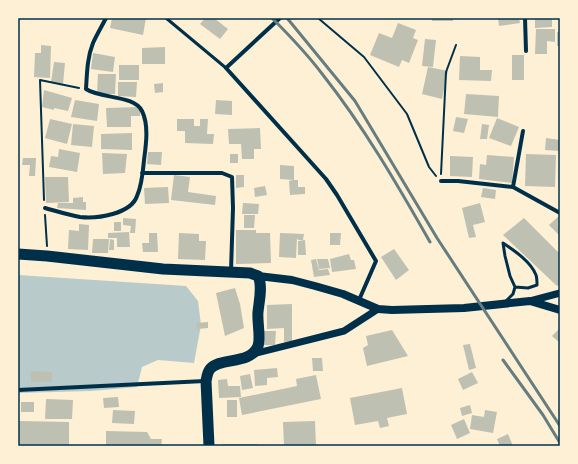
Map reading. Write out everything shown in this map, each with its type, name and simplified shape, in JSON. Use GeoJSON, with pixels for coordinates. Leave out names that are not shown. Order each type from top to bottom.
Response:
{"type":"FeatureCollection","features":[{"type":"Feature","properties":{"kind":"highway"},"geometry":{"type":"LineString","coordinates":[[18,254],[163,269],[250,273],[258,276],[260,284],[258,344],[256,350],[238,360],[217,365],[210,369],[207,374],[209,446]]}},
{"type":"Feature","properties":{"kind":"main road"},"geometry":{"type":"LineString","coordinates":[[258,276],[292,280],[316,286],[378,308],[392,310],[464,308],[530,301],[560,310]]}},
{"type":"Feature","properties":{"kind":"street"},"geometry":{"type":"LineString","coordinates":[[45,208],[81,217],[108,216],[130,206],[137,197],[142,173],[146,138],[145,122],[142,110],[131,102],[93,94],[86,89],[90,53],[93,43],[106,18]]}},
{"type":"Feature","properties":{"kind":"street"},"geometry":{"type":"LineString","coordinates":[[280,18],[226,68],[326,179],[376,261],[359,300]]}},
{"type":"Feature","properties":{"kind":"street"},"geometry":{"type":"LineString","coordinates":[[525,18],[526,51]]}},
{"type":"Feature","properties":{"kind":"street"},"geometry":{"type":"LineString","coordinates":[[513,187],[523,131]]}},
{"type":"Feature","properties":{"kind":"street"},"geometry":{"type":"LineString","coordinates":[[142,173],[222,173],[232,177],[233,201],[231,272]]}},
{"type":"Feature","properties":{"kind":"street"},"geometry":{"type":"LineString","coordinates":[[441,181],[458,181],[513,187],[560,213]]}},
{"type":"Feature","properties":{"kind":"street"},"geometry":{"type":"LineString","coordinates":[[530,301],[560,293]]}},
{"type":"Feature","properties":{"kind":"street"},"geometry":{"type":"LineString","coordinates":[[251,354],[344,331],[378,308]]}},
{"type":"Feature","properties":{"kind":"street"},"geometry":{"type":"LineString","coordinates":[[18,390],[206,381]]}},
{"type":"Feature","properties":{"kind":"lane"},"geometry":{"type":"LineString","coordinates":[[166,18],[226,68]]}},
{"type":"Feature","properties":{"kind":"lane"},"geometry":{"type":"LineString","coordinates":[[502,304],[513,294],[515,287],[510,276],[503,243],[517,253],[531,268],[536,276],[537,285],[528,288],[515,287]]}},
{"type":"Feature","properties":{"kind":"path"},"geometry":{"type":"LineString","coordinates":[[318,18],[364,57],[407,114],[429,167],[441,181]]}},
{"type":"Feature","properties":{"kind":"path"},"geometry":{"type":"LineString","coordinates":[[441,181],[446,72],[456,45]]}},
{"type":"Feature","properties":{"kind":"path"},"geometry":{"type":"LineString","coordinates":[[47,256],[40,80],[86,89]]}},
{"type":"Feature","properties":{"kind":"shaded area"},"geometry":{"type":"Polygon","coordinates":[[[18,275],[186,286],[198,301],[201,325],[194,363],[158,360],[142,367],[137,387],[91,391],[18,393],[18,275]]]}},
{"type":"Feature","properties":{"kind":"building"},"geometry":{"type":"Polygon","coordinates":[[[112,18],[146,18],[143,35],[110,28],[112,18]]]}},
{"type":"Feature","properties":{"kind":"building"},"geometry":{"type":"Polygon","coordinates":[[[205,18],[214,18],[228,29],[220,39],[200,24],[205,18]]]}},
{"type":"Feature","properties":{"kind":"building"},"geometry":{"type":"Polygon","coordinates":[[[432,18],[453,18],[453,21],[432,21],[432,18]]]}},
{"type":"Feature","properties":{"kind":"building"},"geometry":{"type":"Polygon","coordinates":[[[498,18],[519,18],[520,23],[499,26],[498,18]]]}},
{"type":"Feature","properties":{"kind":"building"},"geometry":{"type":"Polygon","coordinates":[[[535,18],[552,18],[552,27],[535,28],[535,18]]]}},
{"type":"Feature","properties":{"kind":"building"},"geometry":{"type":"Polygon","coordinates":[[[398,23],[416,30],[413,38],[418,40],[409,63],[402,60],[399,67],[370,55],[379,33],[392,38],[398,23]]]}},
{"type":"Feature","properties":{"kind":"building"},"geometry":{"type":"Polygon","coordinates":[[[536,29],[555,29],[555,42],[547,41],[547,54],[535,54],[536,29]]]}},
{"type":"Feature","properties":{"kind":"building"},"geometry":{"type":"Polygon","coordinates":[[[557,32],[560,32],[560,46],[557,46],[557,32]]]}},
{"type":"Feature","properties":{"kind":"building"},"geometry":{"type":"Polygon","coordinates":[[[425,39],[436,40],[433,67],[422,66],[425,39]]]}},
{"type":"Feature","properties":{"kind":"building"},"geometry":{"type":"Polygon","coordinates":[[[41,45],[51,46],[50,78],[34,77],[35,53],[41,53],[41,45]]]}},
{"type":"Feature","properties":{"kind":"building"},"geometry":{"type":"Polygon","coordinates":[[[165,47],[165,64],[142,64],[142,48],[165,47]]]}},
{"type":"Feature","properties":{"kind":"building"},"geometry":{"type":"Polygon","coordinates":[[[93,53],[115,57],[113,72],[91,69],[93,53]]]}},
{"type":"Feature","properties":{"kind":"building"},"geometry":{"type":"Polygon","coordinates":[[[512,55],[524,55],[524,80],[512,80],[512,55]]]}},
{"type":"Feature","properties":{"kind":"building"},"geometry":{"type":"Polygon","coordinates":[[[460,56],[480,57],[480,70],[492,70],[491,81],[459,80],[460,56]]]}},
{"type":"Feature","properties":{"kind":"building"},"geometry":{"type":"Polygon","coordinates":[[[54,62],[65,63],[63,84],[51,82],[54,62]]]}},
{"type":"Feature","properties":{"kind":"building"},"geometry":{"type":"Polygon","coordinates":[[[119,65],[139,65],[139,80],[119,80],[119,65]]]}},
{"type":"Feature","properties":{"kind":"building"},"geometry":{"type":"Polygon","coordinates":[[[428,67],[448,71],[442,99],[422,94],[428,67]]]}},
{"type":"Feature","properties":{"kind":"building"},"geometry":{"type":"Polygon","coordinates":[[[98,74],[116,74],[115,94],[97,94],[98,74]]]}},
{"type":"Feature","properties":{"kind":"building"},"geometry":{"type":"Polygon","coordinates":[[[118,82],[137,82],[136,97],[118,96],[118,82]]]}},
{"type":"Feature","properties":{"kind":"building"},"geometry":{"type":"Polygon","coordinates":[[[163,83],[163,92],[155,93],[154,84],[163,83]]]}},
{"type":"Feature","properties":{"kind":"building"},"geometry":{"type":"Polygon","coordinates":[[[44,90],[72,98],[68,111],[42,107],[44,90]]]}},
{"type":"Feature","properties":{"kind":"building"},"geometry":{"type":"Polygon","coordinates":[[[466,94],[499,96],[498,117],[464,114],[466,94]]]}},
{"type":"Feature","properties":{"kind":"building"},"geometry":{"type":"Polygon","coordinates":[[[75,100],[99,104],[97,121],[71,117],[75,100]]]}},
{"type":"Feature","properties":{"kind":"building"},"geometry":{"type":"Polygon","coordinates":[[[216,100],[232,101],[232,115],[215,114],[216,100]]]}},
{"type":"Feature","properties":{"kind":"building"},"geometry":{"type":"Polygon","coordinates":[[[140,107],[140,116],[131,116],[131,127],[107,127],[106,108],[140,107]]]}},
{"type":"Feature","properties":{"kind":"building"},"geometry":{"type":"Polygon","coordinates":[[[456,117],[468,119],[464,133],[453,131],[456,117]]]}},
{"type":"Feature","properties":{"kind":"building"},"geometry":{"type":"Polygon","coordinates":[[[497,118],[519,127],[511,146],[489,138],[497,118]]]}},
{"type":"Feature","properties":{"kind":"building"},"geometry":{"type":"Polygon","coordinates":[[[50,119],[72,124],[67,144],[45,138],[50,119]]]}},
{"type":"Feature","properties":{"kind":"building"},"geometry":{"type":"Polygon","coordinates":[[[177,119],[194,119],[194,126],[200,126],[200,119],[208,119],[207,134],[214,134],[213,144],[185,143],[185,131],[177,131],[177,119]]]}},
{"type":"Feature","properties":{"kind":"building"},"geometry":{"type":"Polygon","coordinates":[[[73,124],[94,126],[92,147],[71,145],[73,124]]]}},
{"type":"Feature","properties":{"kind":"building"},"geometry":{"type":"Polygon","coordinates":[[[482,124],[489,125],[487,139],[480,139],[482,124]]]}},
{"type":"Feature","properties":{"kind":"building"},"geometry":{"type":"Polygon","coordinates":[[[260,128],[261,149],[254,149],[254,159],[242,159],[241,144],[229,144],[228,129],[260,128]]]}},
{"type":"Feature","properties":{"kind":"building"},"geometry":{"type":"Polygon","coordinates":[[[132,133],[132,150],[101,149],[101,134],[132,133]]]}},
{"type":"Feature","properties":{"kind":"building"},"geometry":{"type":"Polygon","coordinates":[[[546,138],[560,140],[560,151],[545,150],[546,138]]]}},
{"type":"Feature","properties":{"kind":"building"},"geometry":{"type":"Polygon","coordinates":[[[59,149],[80,153],[77,172],[49,167],[51,156],[58,157],[59,149]]]}},
{"type":"Feature","properties":{"kind":"building"},"geometry":{"type":"Polygon","coordinates":[[[148,152],[162,152],[161,165],[147,164],[148,152]]]}},
{"type":"Feature","properties":{"kind":"building"},"geometry":{"type":"Polygon","coordinates":[[[102,153],[127,154],[125,173],[103,174],[102,153]]]}},
{"type":"Feature","properties":{"kind":"building"},"geometry":{"type":"Polygon","coordinates":[[[230,154],[238,154],[238,163],[230,163],[230,154]]]}},
{"type":"Feature","properties":{"kind":"building"},"geometry":{"type":"Polygon","coordinates":[[[526,154],[556,155],[555,187],[525,186],[526,154]]]}},
{"type":"Feature","properties":{"kind":"building"},"geometry":{"type":"Polygon","coordinates":[[[487,155],[514,157],[512,183],[479,179],[480,164],[486,165],[487,155]]]}},
{"type":"Feature","properties":{"kind":"building"},"geometry":{"type":"Polygon","coordinates":[[[450,156],[473,157],[472,177],[450,176],[450,156]]]}},
{"type":"Feature","properties":{"kind":"building"},"geometry":{"type":"Polygon","coordinates":[[[23,158],[36,158],[35,176],[29,176],[30,165],[22,165],[23,158]]]}},
{"type":"Feature","properties":{"kind":"building"},"geometry":{"type":"Polygon","coordinates":[[[280,165],[294,166],[294,180],[280,179],[280,165]]]}},
{"type":"Feature","properties":{"kind":"building"},"geometry":{"type":"Polygon","coordinates":[[[174,175],[190,177],[188,192],[216,196],[215,205],[171,200],[174,175]]]}},
{"type":"Feature","properties":{"kind":"building"},"geometry":{"type":"Polygon","coordinates":[[[236,175],[244,175],[244,187],[236,188],[236,175]]]}},
{"type":"Feature","properties":{"kind":"building"},"geometry":{"type":"Polygon","coordinates":[[[45,177],[68,177],[69,202],[46,203],[45,177]]]}},
{"type":"Feature","properties":{"kind":"building"},"geometry":{"type":"Polygon","coordinates":[[[298,180],[298,187],[305,187],[305,194],[290,195],[289,181],[298,180]]]}},
{"type":"Feature","properties":{"kind":"building"},"geometry":{"type":"Polygon","coordinates":[[[265,186],[267,195],[255,197],[254,188],[265,186]]]}},
{"type":"Feature","properties":{"kind":"building"},"geometry":{"type":"Polygon","coordinates":[[[168,187],[169,203],[145,204],[144,188],[168,187]]]}},
{"type":"Feature","properties":{"kind":"building"},"geometry":{"type":"Polygon","coordinates":[[[483,188],[496,190],[495,199],[481,197],[483,188]]]}},
{"type":"Feature","properties":{"kind":"building"},"geometry":{"type":"Polygon","coordinates":[[[83,197],[83,202],[86,202],[86,210],[57,208],[58,203],[73,203],[73,198],[83,197]]]}},
{"type":"Feature","properties":{"kind":"building"},"geometry":{"type":"Polygon","coordinates":[[[243,203],[259,204],[258,214],[242,214],[243,203]]]}},
{"type":"Feature","properties":{"kind":"building"},"geometry":{"type":"Polygon","coordinates":[[[480,203],[485,222],[473,225],[476,237],[469,238],[462,208],[480,203]]]}},
{"type":"Feature","properties":{"kind":"building"},"geometry":{"type":"Polygon","coordinates":[[[244,215],[255,215],[254,228],[244,228],[244,215]]]}},
{"type":"Feature","properties":{"kind":"building"},"geometry":{"type":"Polygon","coordinates":[[[559,216],[560,234],[559,235],[549,225],[559,216]]]}},
{"type":"Feature","properties":{"kind":"building"},"geometry":{"type":"Polygon","coordinates":[[[123,218],[136,219],[135,233],[130,233],[131,226],[123,225],[123,218]]]}},
{"type":"Feature","properties":{"kind":"building"},"geometry":{"type":"Polygon","coordinates":[[[524,218],[559,253],[560,252],[560,284],[557,286],[503,235],[524,218]]]}},
{"type":"Feature","properties":{"kind":"building"},"geometry":{"type":"Polygon","coordinates":[[[114,222],[121,222],[121,231],[114,231],[114,222]]]}},
{"type":"Feature","properties":{"kind":"building"},"geometry":{"type":"Polygon","coordinates":[[[79,224],[89,225],[88,250],[68,249],[69,230],[79,231],[79,224]]]}},
{"type":"Feature","properties":{"kind":"building"},"geometry":{"type":"Polygon","coordinates":[[[236,230],[256,230],[256,233],[270,233],[271,263],[236,264],[236,230]]]}},
{"type":"Feature","properties":{"kind":"building"},"geometry":{"type":"Polygon","coordinates":[[[129,232],[130,247],[117,247],[117,238],[108,238],[108,233],[129,232]]]}},
{"type":"Feature","properties":{"kind":"building"},"geometry":{"type":"Polygon","coordinates":[[[149,233],[157,233],[158,252],[143,252],[142,243],[149,243],[149,233]]]}},
{"type":"Feature","properties":{"kind":"building"},"geometry":{"type":"Polygon","coordinates":[[[179,233],[199,234],[199,241],[206,241],[205,260],[178,259],[179,233]]]}},
{"type":"Feature","properties":{"kind":"building"},"geometry":{"type":"Polygon","coordinates":[[[280,233],[304,234],[303,240],[298,240],[297,238],[296,258],[279,257],[280,233]]]}},
{"type":"Feature","properties":{"kind":"building"},"geometry":{"type":"Polygon","coordinates":[[[330,233],[341,233],[340,245],[330,245],[330,233]]]}},
{"type":"Feature","properties":{"kind":"building"},"geometry":{"type":"Polygon","coordinates":[[[93,239],[109,239],[108,253],[92,253],[93,239]]]}},
{"type":"Feature","properties":{"kind":"building"},"geometry":{"type":"Polygon","coordinates":[[[110,239],[114,240],[114,250],[109,250],[110,239]]]}},
{"type":"Feature","properties":{"kind":"building"},"geometry":{"type":"Polygon","coordinates":[[[305,240],[306,255],[298,255],[298,241],[305,240]]]}},
{"type":"Feature","properties":{"kind":"building"},"geometry":{"type":"Polygon","coordinates":[[[394,249],[409,270],[396,280],[381,257],[394,249]]]}},
{"type":"Feature","properties":{"kind":"building"},"geometry":{"type":"Polygon","coordinates":[[[349,254],[351,260],[354,260],[356,269],[332,272],[330,259],[349,254]]]}},
{"type":"Feature","properties":{"kind":"building"},"geometry":{"type":"Polygon","coordinates":[[[316,259],[319,270],[328,269],[330,275],[314,277],[311,260],[316,259]]]}},
{"type":"Feature","properties":{"kind":"building"},"geometry":{"type":"Polygon","coordinates":[[[317,259],[328,259],[330,268],[319,269],[317,259]]]}},
{"type":"Feature","properties":{"kind":"building"},"geometry":{"type":"Polygon","coordinates":[[[235,288],[240,304],[244,328],[225,336],[216,293],[235,288]]]}},
{"type":"Feature","properties":{"kind":"building"},"geometry":{"type":"Polygon","coordinates":[[[292,304],[292,341],[284,342],[284,328],[267,329],[267,305],[292,304]]]}},
{"type":"Feature","properties":{"kind":"building"},"geometry":{"type":"Polygon","coordinates":[[[208,322],[208,328],[197,329],[196,323],[208,322]]]}},
{"type":"Feature","properties":{"kind":"building"},"geometry":{"type":"Polygon","coordinates":[[[560,328],[560,343],[552,336],[560,328]]]}},
{"type":"Feature","properties":{"kind":"building"},"geometry":{"type":"Polygon","coordinates":[[[392,330],[408,356],[367,366],[363,348],[368,345],[366,336],[392,330]]]}},
{"type":"Feature","properties":{"kind":"building"},"geometry":{"type":"Polygon","coordinates":[[[264,331],[276,331],[275,345],[264,345],[264,331]]]}},
{"type":"Feature","properties":{"kind":"building"},"geometry":{"type":"Polygon","coordinates":[[[470,344],[476,368],[469,370],[463,345],[470,344]]]}},
{"type":"Feature","properties":{"kind":"building"},"geometry":{"type":"Polygon","coordinates":[[[312,358],[322,358],[323,371],[313,371],[312,358]]]}},
{"type":"Feature","properties":{"kind":"building"},"geometry":{"type":"Polygon","coordinates":[[[277,368],[278,377],[267,378],[267,385],[255,386],[254,370],[277,368]]]}},
{"type":"Feature","properties":{"kind":"building"},"geometry":{"type":"Polygon","coordinates":[[[31,371],[52,372],[52,382],[31,382],[31,371]]]}},
{"type":"Feature","properties":{"kind":"building"},"geometry":{"type":"Polygon","coordinates":[[[472,372],[478,383],[463,390],[458,379],[472,372]]]}},
{"type":"Feature","properties":{"kind":"building"},"geometry":{"type":"Polygon","coordinates":[[[250,374],[253,388],[242,390],[240,376],[250,374]]]}},
{"type":"Feature","properties":{"kind":"building"},"geometry":{"type":"Polygon","coordinates":[[[316,375],[321,399],[242,415],[239,398],[297,386],[296,379],[316,375]]]}},
{"type":"Feature","properties":{"kind":"building"},"geometry":{"type":"Polygon","coordinates":[[[227,379],[228,386],[240,386],[241,397],[219,398],[218,380],[227,379]]]}},
{"type":"Feature","properties":{"kind":"building"},"geometry":{"type":"Polygon","coordinates":[[[402,388],[407,414],[387,418],[389,426],[380,428],[378,421],[355,425],[350,398],[402,388]]]}},
{"type":"Feature","properties":{"kind":"building"},"geometry":{"type":"Polygon","coordinates":[[[118,397],[119,407],[104,408],[103,398],[118,397]]]}},
{"type":"Feature","properties":{"kind":"building"},"geometry":{"type":"Polygon","coordinates":[[[46,399],[73,400],[72,419],[45,419],[46,399]]]}},
{"type":"Feature","properties":{"kind":"building"},"geometry":{"type":"Polygon","coordinates":[[[227,400],[237,400],[237,417],[227,417],[227,400]]]}},
{"type":"Feature","properties":{"kind":"building"},"geometry":{"type":"Polygon","coordinates":[[[21,402],[34,402],[34,412],[21,412],[21,402]]]}},
{"type":"Feature","properties":{"kind":"building"},"geometry":{"type":"Polygon","coordinates":[[[470,405],[472,413],[462,416],[460,408],[470,405]]]}},
{"type":"Feature","properties":{"kind":"building"},"geometry":{"type":"Polygon","coordinates":[[[113,410],[135,411],[134,424],[112,423],[113,410]]]}},
{"type":"Feature","properties":{"kind":"building"},"geometry":{"type":"Polygon","coordinates":[[[485,410],[497,412],[493,433],[470,429],[472,415],[484,417],[485,410]]]}},
{"type":"Feature","properties":{"kind":"building"},"geometry":{"type":"Polygon","coordinates":[[[464,419],[470,433],[457,439],[451,425],[464,419]]]}},
{"type":"Feature","properties":{"kind":"building"},"geometry":{"type":"Polygon","coordinates":[[[18,421],[69,422],[69,446],[18,446],[18,421]]]}},
{"type":"Feature","properties":{"kind":"building"},"geometry":{"type":"Polygon","coordinates":[[[315,421],[316,446],[284,446],[283,422],[315,421]]]}},
{"type":"Feature","properties":{"kind":"building"},"geometry":{"type":"Polygon","coordinates":[[[106,431],[147,432],[151,439],[162,439],[161,446],[106,446],[106,431]]]}},
{"type":"Feature","properties":{"kind":"building"},"geometry":{"type":"Polygon","coordinates":[[[508,434],[513,446],[500,446],[497,439],[508,434]]]}},
{"type":"Feature","properties":{"kind":"building"},"geometry":{"type":"Polygon","coordinates":[[[223,444],[258,444],[258,446],[223,446],[223,444]]]}},
{"type":"Feature","properties":{"kind":"railway"},"geometry":{"type":"LineString","coordinates":[[272,18],[311,60],[338,95],[366,135],[430,242]]}},
{"type":"Feature","properties":{"kind":"railway"},"geometry":{"type":"LineString","coordinates":[[287,18],[355,101],[437,238],[560,426]]}},
{"type":"Feature","properties":{"kind":"railway"},"geometry":{"type":"LineString","coordinates":[[503,360],[543,415],[560,443]]}}]}
